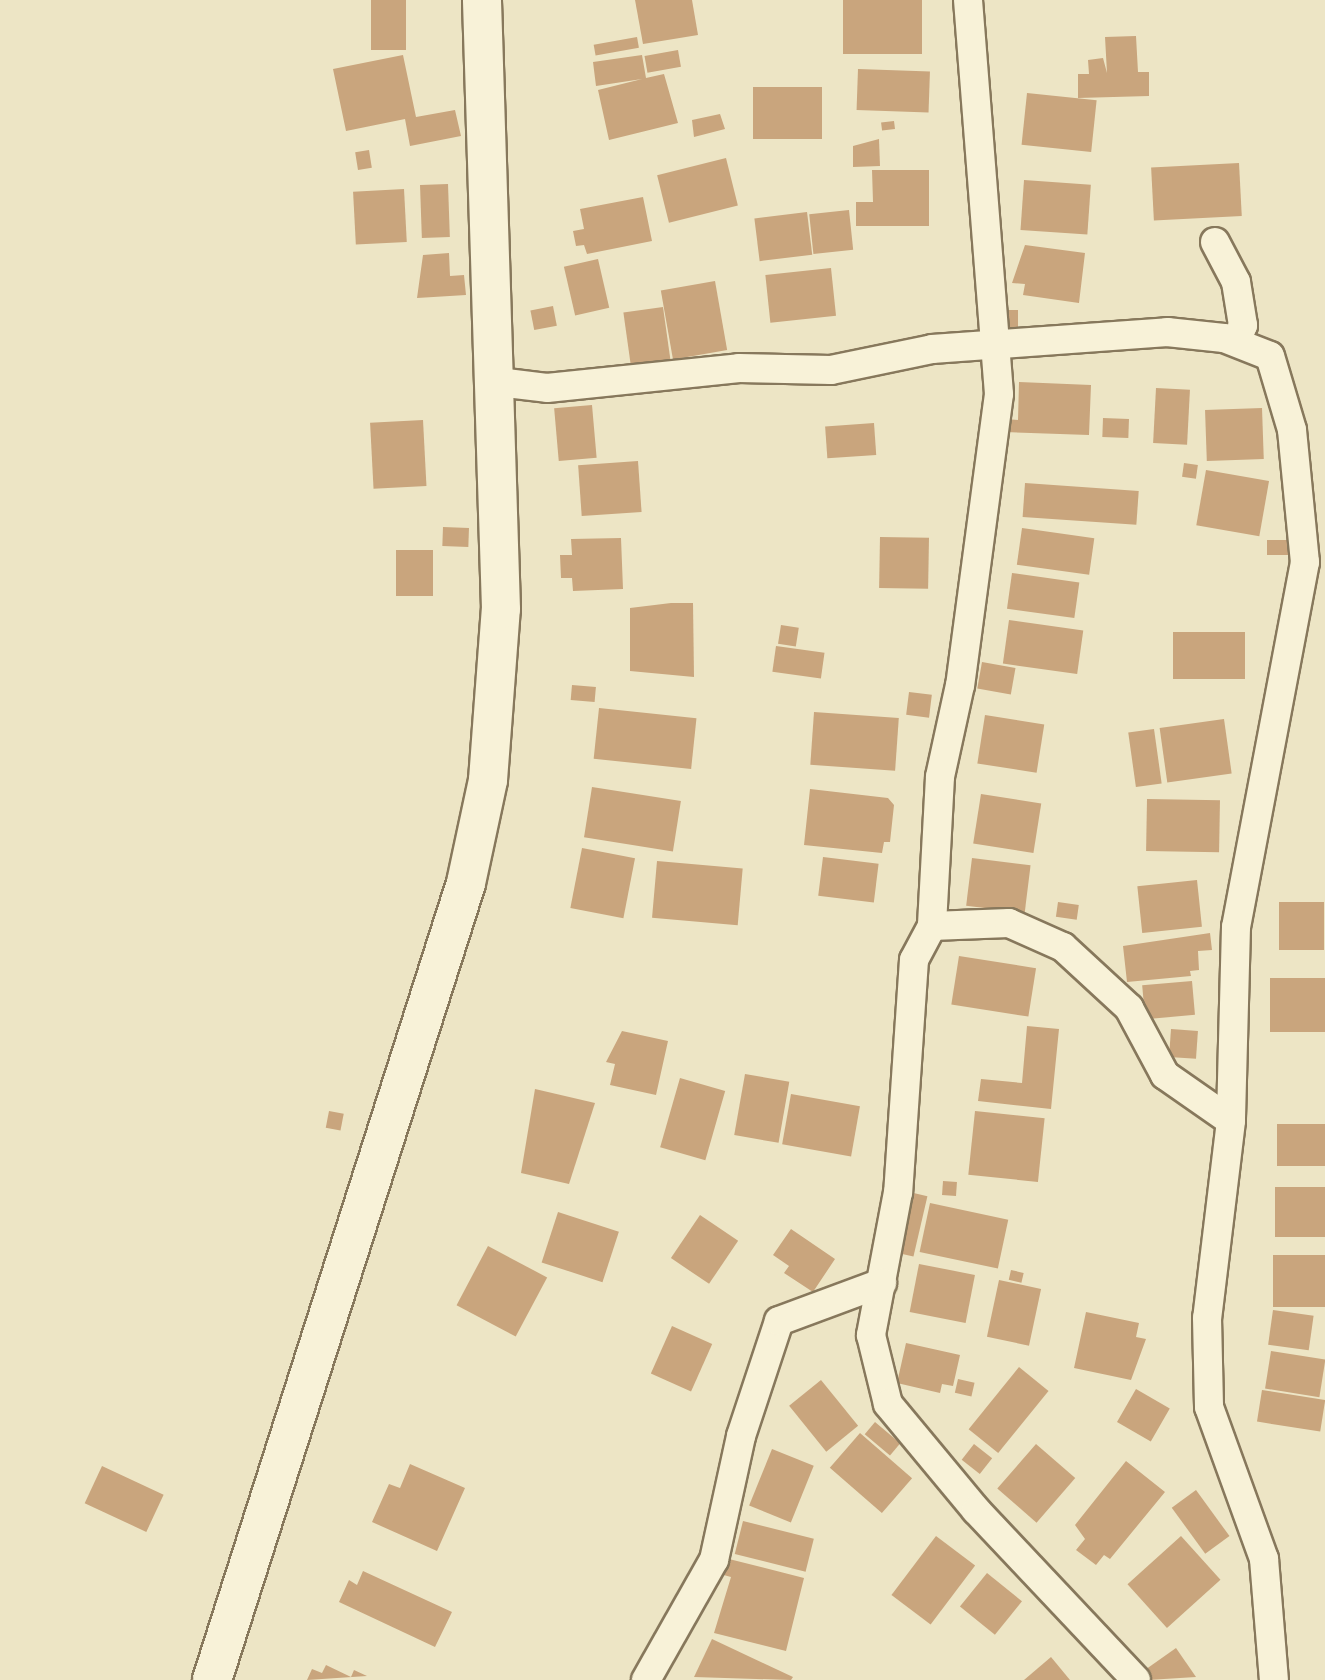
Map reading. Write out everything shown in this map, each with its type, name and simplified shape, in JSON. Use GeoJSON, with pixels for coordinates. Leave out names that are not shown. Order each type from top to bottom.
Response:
{"type":"FeatureCollection","features":[{"type":"Feature","properties":{"kind":"street"},"geometry":{"type":"LineString","coordinates":[[212,1680],[466,883],[488,780],[496,699],[498,382],[487,226],[482,0]]}},
{"type":"Feature","properties":{"kind":"street"},"geometry":{"type":"LineString","coordinates":[[968,0],[998,413],[940,777],[933,926],[914,960],[898,1192],[871,1335],[888,1404],[976,1510],[1136,1680]]}},
{"type":"Feature","properties":{"kind":"street"},"geometry":{"type":"LineString","coordinates":[[1215,242],[1236,282],[1243,325],[1236,342]]}},
{"type":"Feature","properties":{"kind":"street"},"geometry":{"type":"LineString","coordinates":[[498,382],[604,385],[739,368],[831,370],[932,349],[995,349],[1167,332],[1236,342],[1270,356],[1277,372],[1292,430],[1305,562],[1236,927],[1231,1121],[1207,1318],[1209,1407],[1265,1559],[1274,1680]]}},
{"type":"Feature","properties":{"kind":"street"},"geometry":{"type":"LineString","coordinates":[[933,926],[1009,923],[1063,947],[1129,1008],[1175,1085],[1231,1121]]}},
{"type":"Feature","properties":{"kind":"street"},"geometry":{"type":"LineString","coordinates":[[646,1680],[714,1560],[741,1436],[779,1321],[882,1283]]}},
{"type":"Feature","properties":{"kind":"street"},"geometry":{"type":"LineString","coordinates":[[819,1305],[851,1316],[871,1335]]}},
{"type":"Feature","properties":{"kind":"building"},"geometry":{"type":"Polygon","coordinates":[[[371,0],[406,0],[406,50],[371,50],[371,0]]]}},
{"type":"Feature","properties":{"kind":"building"},"geometry":{"type":"Polygon","coordinates":[[[635,0],[692,0],[698,35],[643,44],[635,0]]]}},
{"type":"Feature","properties":{"kind":"building"},"geometry":{"type":"Polygon","coordinates":[[[843,0],[922,0],[922,54],[843,54],[843,0]]]}},
{"type":"Feature","properties":{"kind":"building"},"geometry":{"type":"Polygon","coordinates":[[[1136,36],[1138,72],[1149,72],[1149,96],[1078,98],[1078,74],[1089,74],[1088,60],[1103,58],[1107,73],[1105,37],[1136,36]]]}},
{"type":"Feature","properties":{"kind":"building"},"geometry":{"type":"Polygon","coordinates":[[[637,37],[639,48],[596,55],[594,45],[637,37]]]}},
{"type":"Feature","properties":{"kind":"building"},"geometry":{"type":"Polygon","coordinates":[[[678,50],[681,67],[647,73],[645,56],[678,50]]]}},
{"type":"Feature","properties":{"kind":"building"},"geometry":{"type":"Polygon","coordinates":[[[403,55],[416,117],[455,110],[461,136],[410,146],[405,119],[346,131],[333,69],[403,55]]]}},
{"type":"Feature","properties":{"kind":"building"},"geometry":{"type":"Polygon","coordinates":[[[642,55],[646,78],[664,74],[678,123],[609,140],[598,90],[642,79],[596,86],[593,62],[642,55]]]}},
{"type":"Feature","properties":{"kind":"building"},"geometry":{"type":"Polygon","coordinates":[[[858,69],[930,72],[929,112],[857,110],[858,69]]]}},
{"type":"Feature","properties":{"kind":"building"},"geometry":{"type":"Polygon","coordinates":[[[753,87],[822,87],[822,139],[753,139],[753,87]]]}},
{"type":"Feature","properties":{"kind":"building"},"geometry":{"type":"Polygon","coordinates":[[[1027,93],[1097,100],[1091,152],[1022,145],[1027,93]]]}},
{"type":"Feature","properties":{"kind":"building"},"geometry":{"type":"Polygon","coordinates":[[[720,114],[725,129],[694,137],[692,120],[720,114]]]}},
{"type":"Feature","properties":{"kind":"building"},"geometry":{"type":"Polygon","coordinates":[[[894,121],[895,129],[882,131],[881,123],[894,121]]]}},
{"type":"Feature","properties":{"kind":"building"},"geometry":{"type":"Polygon","coordinates":[[[879,139],[880,166],[853,167],[853,146],[879,139]]]}},
{"type":"Feature","properties":{"kind":"building"},"geometry":{"type":"Polygon","coordinates":[[[369,150],[372,168],[358,170],[355,152],[369,150]]]}},
{"type":"Feature","properties":{"kind":"building"},"geometry":{"type":"Polygon","coordinates":[[[726,158],[738,206],[669,223],[657,175],[726,158]]]}},
{"type":"Feature","properties":{"kind":"building"},"geometry":{"type":"Polygon","coordinates":[[[1239,163],[1242,216],[1154,221],[1151,168],[1239,163]]]}},
{"type":"Feature","properties":{"kind":"building"},"geometry":{"type":"Polygon","coordinates":[[[872,170],[929,170],[929,226],[856,226],[856,202],[873,202],[872,170]]]}},
{"type":"Feature","properties":{"kind":"building"},"geometry":{"type":"Polygon","coordinates":[[[1024,180],[1091,185],[1087,235],[1021,230],[1024,180]]]}},
{"type":"Feature","properties":{"kind":"building"},"geometry":{"type":"Polygon","coordinates":[[[448,184],[450,237],[422,238],[420,185],[448,184]]]}},
{"type":"Feature","properties":{"kind":"building"},"geometry":{"type":"Polygon","coordinates":[[[404,189],[407,242],[356,245],[353,192],[404,189]]]}},
{"type":"Feature","properties":{"kind":"building"},"geometry":{"type":"Polygon","coordinates":[[[643,197],[652,241],[587,254],[584,245],[576,246],[573,231],[584,229],[580,209],[643,197]]]}},
{"type":"Feature","properties":{"kind":"building"},"geometry":{"type":"Polygon","coordinates":[[[849,210],[853,250],[813,254],[809,214],[849,210]]]}},
{"type":"Feature","properties":{"kind":"building"},"geometry":{"type":"Polygon","coordinates":[[[807,212],[812,255],[760,261],[754,218],[807,212]]]}},
{"type":"Feature","properties":{"kind":"building"},"geometry":{"type":"Polygon","coordinates":[[[1025,245],[1085,253],[1079,303],[1023,295],[1025,284],[1012,283],[1025,245]]]}},
{"type":"Feature","properties":{"kind":"building"},"geometry":{"type":"Polygon","coordinates":[[[449,253],[450,276],[464,275],[466,295],[417,298],[423,255],[449,253]]]}},
{"type":"Feature","properties":{"kind":"building"},"geometry":{"type":"Polygon","coordinates":[[[598,259],[609,308],[575,316],[564,267],[598,259]]]}},
{"type":"Feature","properties":{"kind":"building"},"geometry":{"type":"Polygon","coordinates":[[[831,268],[836,316],[770,323],[765,275],[831,268]]]}},
{"type":"Feature","properties":{"kind":"building"},"geometry":{"type":"Polygon","coordinates":[[[715,281],[727,350],[673,359],[661,291],[715,281]]]}},
{"type":"Feature","properties":{"kind":"building"},"geometry":{"type":"Polygon","coordinates":[[[553,306],[557,326],[534,330],[530,310],[553,306]]]}},
{"type":"Feature","properties":{"kind":"building"},"geometry":{"type":"Polygon","coordinates":[[[663,307],[671,363],[631,369],[623,313],[663,307]]]}},
{"type":"Feature","properties":{"kind":"building"},"geometry":{"type":"Polygon","coordinates":[[[994,310],[1018,310],[1018,331],[994,331],[994,310]]]}},
{"type":"Feature","properties":{"kind":"building"},"geometry":{"type":"Polygon","coordinates":[[[1019,382],[1091,385],[1089,435],[1005,432],[1006,419],[1018,420],[1019,382]]]}},
{"type":"Feature","properties":{"kind":"building"},"geometry":{"type":"Polygon","coordinates":[[[1156,388],[1190,390],[1187,445],[1153,443],[1156,388]]]}},
{"type":"Feature","properties":{"kind":"building"},"geometry":{"type":"Polygon","coordinates":[[[592,405],[597,458],[559,461],[554,408],[592,405]]]}},
{"type":"Feature","properties":{"kind":"building"},"geometry":{"type":"Polygon","coordinates":[[[1262,408],[1264,459],[1207,461],[1205,410],[1262,408]]]}},
{"type":"Feature","properties":{"kind":"building"},"geometry":{"type":"Polygon","coordinates":[[[1103,418],[1129,419],[1128,438],[1102,437],[1103,418]]]}},
{"type":"Feature","properties":{"kind":"building"},"geometry":{"type":"Polygon","coordinates":[[[423,420],[426,486],[374,489],[370,423],[423,420]]]}},
{"type":"Feature","properties":{"kind":"building"},"geometry":{"type":"Polygon","coordinates":[[[874,423],[876,455],[827,458],[825,426],[874,423]]]}},
{"type":"Feature","properties":{"kind":"building"},"geometry":{"type":"Polygon","coordinates":[[[638,461],[642,512],[582,516],[578,465],[638,461]]]}},
{"type":"Feature","properties":{"kind":"building"},"geometry":{"type":"Polygon","coordinates":[[[1184,463],[1198,465],[1196,479],[1182,477],[1184,463]]]}},
{"type":"Feature","properties":{"kind":"building"},"geometry":{"type":"Polygon","coordinates":[[[1206,470],[1269,481],[1259,536],[1196,525],[1206,470]]]}},
{"type":"Feature","properties":{"kind":"building"},"geometry":{"type":"Polygon","coordinates":[[[1025,483],[1139,491],[1136,525],[1023,517],[1025,483]]]}},
{"type":"Feature","properties":{"kind":"building"},"geometry":{"type":"Polygon","coordinates":[[[443,527],[469,528],[468,547],[442,546],[443,527]]]}},
{"type":"Feature","properties":{"kind":"building"},"geometry":{"type":"Polygon","coordinates":[[[1022,528],[1094,538],[1089,575],[1017,565],[1022,528]]]}},
{"type":"Feature","properties":{"kind":"building"},"geometry":{"type":"Polygon","coordinates":[[[880,537],[929,538],[928,589],[879,588],[880,537]]]}},
{"type":"Feature","properties":{"kind":"building"},"geometry":{"type":"Polygon","coordinates":[[[621,538],[623,589],[573,591],[572,578],[561,578],[560,555],[572,555],[571,539],[621,538]]]}},
{"type":"Feature","properties":{"kind":"building"},"geometry":{"type":"Polygon","coordinates":[[[1267,540],[1288,540],[1288,555],[1267,555],[1267,540]]]}},
{"type":"Feature","properties":{"kind":"building"},"geometry":{"type":"Polygon","coordinates":[[[396,550],[433,550],[433,596],[396,596],[396,550]]]}},
{"type":"Feature","properties":{"kind":"building"},"geometry":{"type":"Polygon","coordinates":[[[1012,573],[1079,582],[1074,618],[1007,609],[1012,573]]]}},
{"type":"Feature","properties":{"kind":"building"},"geometry":{"type":"Polygon","coordinates":[[[693,603],[694,677],[630,671],[630,608],[693,603]]]}},
{"type":"Feature","properties":{"kind":"building"},"geometry":{"type":"Polygon","coordinates":[[[1009,620],[1083,630],[1077,674],[1003,664],[1009,620]]]}},
{"type":"Feature","properties":{"kind":"building"},"geometry":{"type":"Polygon","coordinates":[[[781,625],[799,628],[796,647],[778,644],[781,625]]]}},
{"type":"Feature","properties":{"kind":"building"},"geometry":{"type":"Polygon","coordinates":[[[1173,632],[1245,632],[1245,679],[1173,679],[1173,632]]]}},
{"type":"Feature","properties":{"kind":"building"},"geometry":{"type":"Polygon","coordinates":[[[776,646],[825,653],[821,679],[772,672],[776,646]]]}},
{"type":"Feature","properties":{"kind":"building"},"geometry":{"type":"Polygon","coordinates":[[[982,662],[1015,668],[1011,694],[977,689],[982,662]]]}},
{"type":"Feature","properties":{"kind":"building"},"geometry":{"type":"Polygon","coordinates":[[[572,685],[596,687],[595,702],[571,700],[572,685]]]}},
{"type":"Feature","properties":{"kind":"building"},"geometry":{"type":"Polygon","coordinates":[[[909,692],[932,695],[929,718],[906,715],[909,692]]]}},
{"type":"Feature","properties":{"kind":"building"},"geometry":{"type":"Polygon","coordinates":[[[599,708],[696,718],[691,769],[594,759],[599,708]]]}},
{"type":"Feature","properties":{"kind":"building"},"geometry":{"type":"Polygon","coordinates":[[[814,712],[899,718],[895,771],[810,765],[814,712]]]}},
{"type":"Feature","properties":{"kind":"building"},"geometry":{"type":"Polygon","coordinates":[[[985,715],[1044,724],[1037,773],[977,763],[985,715]]]}},
{"type":"Feature","properties":{"kind":"building"},"geometry":{"type":"Polygon","coordinates":[[[1224,719],[1232,773],[1167,783],[1160,728],[1224,719]]]}},
{"type":"Feature","properties":{"kind":"building"},"geometry":{"type":"Polygon","coordinates":[[[1154,729],[1162,783],[1136,787],[1128,733],[1154,729]]]}},
{"type":"Feature","properties":{"kind":"building"},"geometry":{"type":"Polygon","coordinates":[[[592,787],[681,801],[673,851],[584,837],[592,787]]]}},
{"type":"Feature","properties":{"kind":"building"},"geometry":{"type":"Polygon","coordinates":[[[810,789],[888,798],[894,805],[890,842],[884,842],[882,853],[804,845],[810,789]]]}},
{"type":"Feature","properties":{"kind":"building"},"geometry":{"type":"Polygon","coordinates":[[[981,794],[1041,804],[1033,853],[973,843],[981,794]]]}},
{"type":"Feature","properties":{"kind":"building"},"geometry":{"type":"Polygon","coordinates":[[[1147,799],[1220,800],[1219,852],[1146,851],[1147,799]]]}},
{"type":"Feature","properties":{"kind":"building"},"geometry":{"type":"Polygon","coordinates":[[[582,848],[635,858],[623,918],[570,908],[582,848]]]}},
{"type":"Feature","properties":{"kind":"building"},"geometry":{"type":"Polygon","coordinates":[[[823,857],[879,864],[874,903],[818,896],[823,857]]]}},
{"type":"Feature","properties":{"kind":"building"},"geometry":{"type":"Polygon","coordinates":[[[972,858],[1031,865],[1025,913],[966,906],[972,858]]]}},
{"type":"Feature","properties":{"kind":"building"},"geometry":{"type":"Polygon","coordinates":[[[657,861],[743,868],[738,925],[652,918],[657,861]]]}},
{"type":"Feature","properties":{"kind":"building"},"geometry":{"type":"Polygon","coordinates":[[[1197,880],[1202,927],[1142,933],[1137,886],[1197,880]]]}},
{"type":"Feature","properties":{"kind":"building"},"geometry":{"type":"Polygon","coordinates":[[[1058,902],[1079,905],[1077,920],[1056,917],[1058,902]]]}},
{"type":"Feature","properties":{"kind":"building"},"geometry":{"type":"Polygon","coordinates":[[[1279,902],[1324,902],[1324,950],[1279,950],[1279,902]]]}},
{"type":"Feature","properties":{"kind":"building"},"geometry":{"type":"Polygon","coordinates":[[[1210,933],[1212,950],[1198,951],[1199,970],[1190,971],[1191,976],[1127,982],[1123,946],[1210,933]]]}},
{"type":"Feature","properties":{"kind":"building"},"geometry":{"type":"Polygon","coordinates":[[[959,956],[1036,968],[1028,1017],[951,1004],[959,956]]]}},
{"type":"Feature","properties":{"kind":"building"},"geometry":{"type":"Polygon","coordinates":[[[1270,978],[1325,978],[1325,1032],[1270,1032],[1270,978]]]}},
{"type":"Feature","properties":{"kind":"building"},"geometry":{"type":"Polygon","coordinates":[[[1192,981],[1195,1015],[1145,1019],[1142,985],[1192,981]]]}},
{"type":"Feature","properties":{"kind":"building"},"geometry":{"type":"Polygon","coordinates":[[[1027,1026],[1059,1029],[1051,1109],[978,1101],[981,1079],[1022,1083],[1027,1026]]]}},
{"type":"Feature","properties":{"kind":"building"},"geometry":{"type":"Polygon","coordinates":[[[1171,1029],[1198,1031],[1196,1059],[1169,1057],[1171,1029]]]}},
{"type":"Feature","properties":{"kind":"building"},"geometry":{"type":"Polygon","coordinates":[[[622,1031],[668,1041],[656,1095],[610,1085],[615,1064],[606,1062],[622,1031]]]}},
{"type":"Feature","properties":{"kind":"building"},"geometry":{"type":"Polygon","coordinates":[[[745,1074],[789,1082],[779,1143],[734,1135],[745,1074]]]}},
{"type":"Feature","properties":{"kind":"building"},"geometry":{"type":"Polygon","coordinates":[[[680,1078],[725,1091],[705,1160],[660,1147],[680,1078]]]}},
{"type":"Feature","properties":{"kind":"building"},"geometry":{"type":"Polygon","coordinates":[[[535,1089],[595,1103],[569,1184],[521,1173],[535,1089]]]}},
{"type":"Feature","properties":{"kind":"building"},"geometry":{"type":"Polygon","coordinates":[[[791,1094],[860,1106],[851,1156],[782,1144],[791,1094]]]}},
{"type":"Feature","properties":{"kind":"building"},"geometry":{"type":"Polygon","coordinates":[[[329,1111],[344,1114],[340,1131],[326,1128],[329,1111]]]}},
{"type":"Feature","properties":{"kind":"building"},"geometry":{"type":"Polygon","coordinates":[[[975,1111],[1045,1118],[1038,1182],[968,1175],[975,1111]]]}},
{"type":"Feature","properties":{"kind":"building"},"geometry":{"type":"Polygon","coordinates":[[[1277,1124],[1325,1124],[1325,1166],[1277,1166],[1277,1124]]]}},
{"type":"Feature","properties":{"kind":"building"},"geometry":{"type":"Polygon","coordinates":[[[943,1181],[957,1182],[956,1196],[942,1195],[943,1181]]]}},
{"type":"Feature","properties":{"kind":"building"},"geometry":{"type":"Polygon","coordinates":[[[1275,1187],[1325,1187],[1325,1237],[1275,1237],[1275,1187]]]}},
{"type":"Feature","properties":{"kind":"building"},"geometry":{"type":"Polygon","coordinates":[[[905,1191],[927,1196],[913,1257],[891,1251],[905,1191]]]}},
{"type":"Feature","properties":{"kind":"building"},"geometry":{"type":"Polygon","coordinates":[[[930,1203],[1008,1220],[998,1269],[920,1252],[930,1203]]]}},
{"type":"Feature","properties":{"kind":"building"},"geometry":{"type":"Polygon","coordinates":[[[558,1212],[619,1232],[602,1282],[542,1262],[558,1212]]]}},
{"type":"Feature","properties":{"kind":"building"},"geometry":{"type":"Polygon","coordinates":[[[700,1215],[738,1241],[709,1284],[671,1258],[700,1215]]]}},
{"type":"Feature","properties":{"kind":"building"},"geometry":{"type":"Polygon","coordinates":[[[791,1229],[835,1259],[813,1292],[784,1273],[789,1266],[773,1255],[791,1229]]]}},
{"type":"Feature","properties":{"kind":"building"},"geometry":{"type":"Polygon","coordinates":[[[488,1246],[547,1277],[516,1337],[457,1305],[488,1246]]]}},
{"type":"Feature","properties":{"kind":"building"},"geometry":{"type":"Polygon","coordinates":[[[1273,1255],[1325,1255],[1325,1307],[1273,1307],[1273,1255]]]}},
{"type":"Feature","properties":{"kind":"building"},"geometry":{"type":"Polygon","coordinates":[[[919,1264],[975,1275],[966,1323],[910,1312],[919,1264]]]}},
{"type":"Feature","properties":{"kind":"building"},"geometry":{"type":"Polygon","coordinates":[[[1011,1270],[1024,1273],[1021,1283],[1009,1280],[1011,1270]]]}},
{"type":"Feature","properties":{"kind":"building"},"geometry":{"type":"Polygon","coordinates":[[[999,1280],[1041,1289],[1029,1346],[987,1337],[999,1280]]]}},
{"type":"Feature","properties":{"kind":"building"},"geometry":{"type":"Polygon","coordinates":[[[1273,1310],[1314,1316],[1309,1350],[1268,1345],[1273,1310]]]}},
{"type":"Feature","properties":{"kind":"building"},"geometry":{"type":"Polygon","coordinates":[[[1086,1312],[1139,1323],[1136,1337],[1146,1339],[1131,1380],[1074,1368],[1086,1312]]]}},
{"type":"Feature","properties":{"kind":"building"},"geometry":{"type":"Polygon","coordinates":[[[672,1326],[712,1344],[691,1391],[651,1374],[672,1326]]]}},
{"type":"Feature","properties":{"kind":"building"},"geometry":{"type":"Polygon","coordinates":[[[906,1343],[960,1355],[953,1386],[942,1384],[940,1393],[897,1383],[906,1343]]]}},
{"type":"Feature","properties":{"kind":"building"},"geometry":{"type":"Polygon","coordinates":[[[1271,1351],[1325,1360],[1319,1397],[1265,1389],[1271,1351]]]}},
{"type":"Feature","properties":{"kind":"building"},"geometry":{"type":"Polygon","coordinates":[[[1019,1367],[1049,1391],[998,1453],[969,1429],[1019,1367]]]}},
{"type":"Feature","properties":{"kind":"building"},"geometry":{"type":"Polygon","coordinates":[[[958,1379],[975,1383],[971,1396],[955,1393],[958,1379]]]}},
{"type":"Feature","properties":{"kind":"building"},"geometry":{"type":"Polygon","coordinates":[[[821,1380],[858,1426],[826,1452],[789,1406],[821,1380]]]}},
{"type":"Feature","properties":{"kind":"building"},"geometry":{"type":"Polygon","coordinates":[[[1136,1389],[1170,1408],[1151,1441],[1117,1422],[1136,1389]]]}},
{"type":"Feature","properties":{"kind":"building"},"geometry":{"type":"Polygon","coordinates":[[[1262,1390],[1325,1400],[1320,1432],[1257,1422],[1262,1390]]]}},
{"type":"Feature","properties":{"kind":"building"},"geometry":{"type":"Polygon","coordinates":[[[875,1422],[900,1443],[890,1455],[865,1434],[875,1422]]]}},
{"type":"Feature","properties":{"kind":"building"},"geometry":{"type":"Polygon","coordinates":[[[860,1433],[912,1478],[882,1513],[830,1468],[860,1433]]]}},
{"type":"Feature","properties":{"kind":"building"},"geometry":{"type":"Polygon","coordinates":[[[974,1444],[992,1458],[980,1474],[962,1460],[974,1444]]]}},
{"type":"Feature","properties":{"kind":"building"},"geometry":{"type":"Polygon","coordinates":[[[1036,1444],[1075,1478],[1037,1523],[997,1489],[1036,1444]]]}},
{"type":"Feature","properties":{"kind":"building"},"geometry":{"type":"Polygon","coordinates":[[[772,1449],[814,1466],[791,1522],[749,1506],[772,1449]]]}},
{"type":"Feature","properties":{"kind":"building"},"geometry":{"type":"Polygon","coordinates":[[[1126,1461],[1165,1492],[1110,1559],[1104,1555],[1096,1565],[1076,1550],[1085,1539],[1075,1525],[1126,1461]]]}},
{"type":"Feature","properties":{"kind":"building"},"geometry":{"type":"Polygon","coordinates":[[[410,1464],[465,1488],[437,1551],[372,1522],[389,1484],[400,1488],[410,1464]]]}},
{"type":"Feature","properties":{"kind":"building"},"geometry":{"type":"Polygon","coordinates":[[[102,1466],[164,1495],[146,1532],[85,1503],[102,1466]]]}},
{"type":"Feature","properties":{"kind":"building"},"geometry":{"type":"Polygon","coordinates":[[[1196,1490],[1230,1536],[1205,1554],[1172,1508],[1196,1490]]]}},
{"type":"Feature","properties":{"kind":"building"},"geometry":{"type":"Polygon","coordinates":[[[743,1521],[814,1539],[806,1572],[735,1554],[743,1521]]]}},
{"type":"Feature","properties":{"kind":"building"},"geometry":{"type":"Polygon","coordinates":[[[936,1536],[975,1565],[931,1625],[891,1595],[936,1536]]]}},
{"type":"Feature","properties":{"kind":"building"},"geometry":{"type":"Polygon","coordinates":[[[1181,1536],[1220,1580],[1167,1628],[1127,1584],[1181,1536]]]}},
{"type":"Feature","properties":{"kind":"building"},"geometry":{"type":"Polygon","coordinates":[[[725,1558],[804,1578],[786,1651],[714,1633],[731,1577],[720,1574],[725,1558]]]}},
{"type":"Feature","properties":{"kind":"building"},"geometry":{"type":"Polygon","coordinates":[[[363,1571],[452,1612],[435,1647],[339,1602],[349,1580],[357,1585],[363,1571]]]}},
{"type":"Feature","properties":{"kind":"building"},"geometry":{"type":"Polygon","coordinates":[[[987,1573],[1022,1601],[995,1635],[960,1606],[987,1573]]]}},
{"type":"Feature","properties":{"kind":"building"},"geometry":{"type":"Polygon","coordinates":[[[712,1639],[793,1677],[791,1680],[694,1677],[712,1639]]]}},
{"type":"Feature","properties":{"kind":"building"},"geometry":{"type":"Polygon","coordinates":[[[1176,1648],[1196,1677],[1148,1680],[1142,1672],[1176,1648]]]}},
{"type":"Feature","properties":{"kind":"building"},"geometry":{"type":"Polygon","coordinates":[[[1051,1657],[1070,1680],[1024,1680],[1051,1657]]]}},
{"type":"Feature","properties":{"kind":"building"},"geometry":{"type":"Polygon","coordinates":[[[326,1665],[351,1677],[354,1670],[367,1676],[307,1680],[312,1669],[322,1673],[326,1665]]]}}]}
